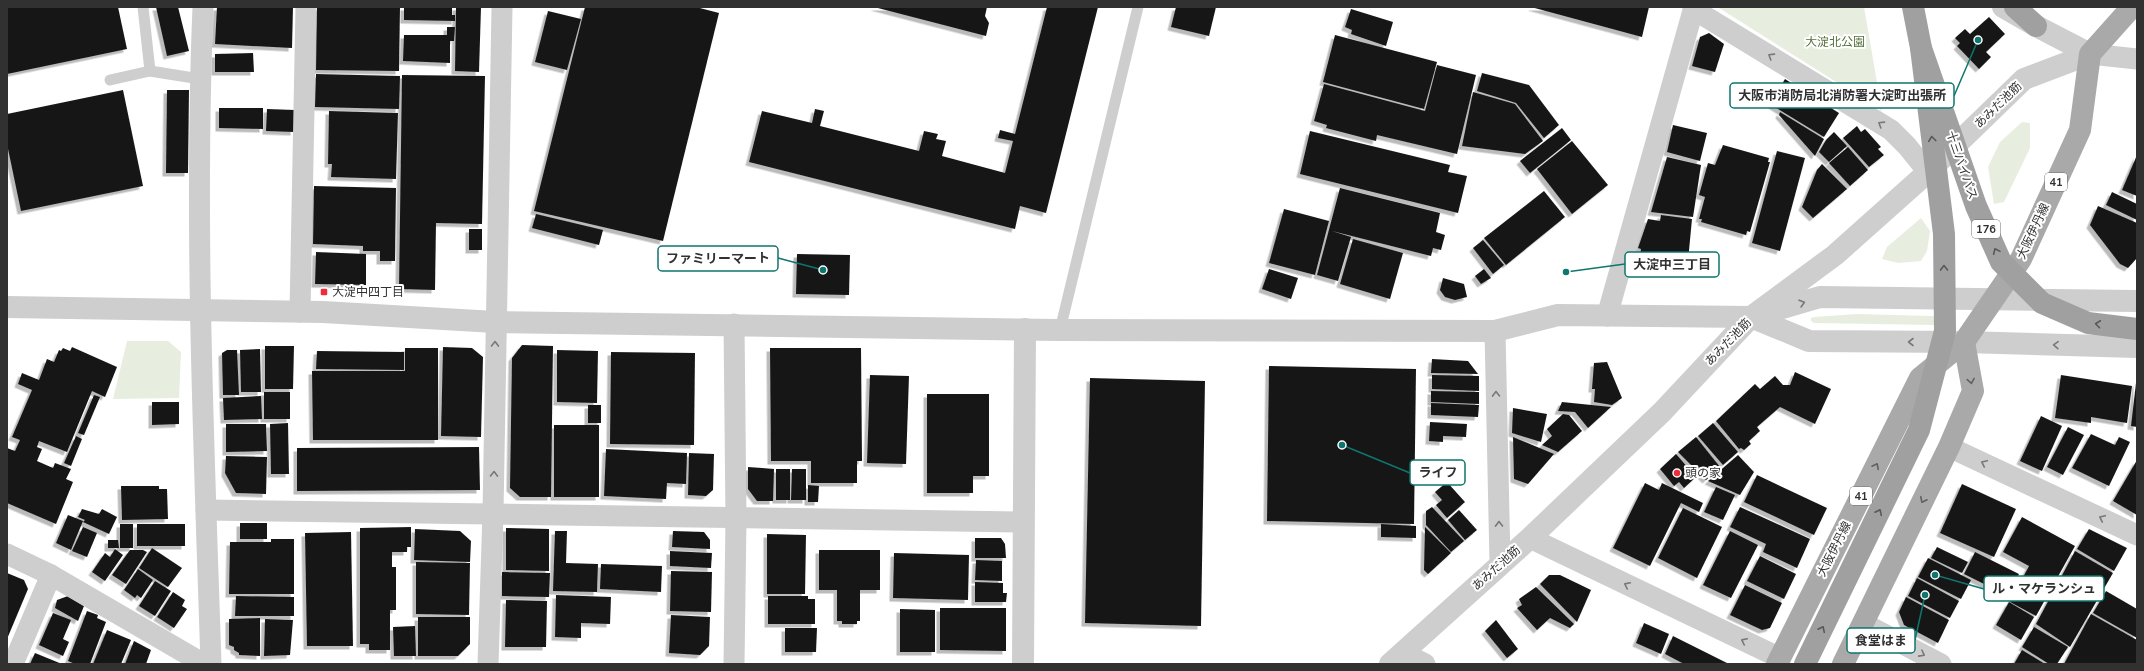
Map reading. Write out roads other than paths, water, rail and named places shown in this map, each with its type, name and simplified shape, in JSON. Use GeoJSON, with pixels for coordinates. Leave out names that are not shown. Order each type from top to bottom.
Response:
{"type":"FeatureCollection","features":[{"type":"Feature","properties":{"kind":"highway","name":"十三バイパス"},"geometry":{"type":"LineString","coordinates":[[1913,7],[1921,48],[1976,206],[2001,262],[2042,303],[2088,323],[2137,329]]}},
{"type":"Feature","properties":{"kind":"highway"},"geometry":{"type":"LineString","coordinates":[[2015,7],[2036,26]]}},
{"type":"Feature","properties":{"kind":"highway"},"geometry":{"type":"LineString","coordinates":[[1806,664],[1919,430],[1945,331],[1944,234],[1921,48]]}},
{"type":"Feature","properties":{"kind":"main road"},"geometry":{"type":"LineString","coordinates":[[2090,54],[2132,7]]}},
{"type":"Feature","properties":{"kind":"main road","name":"大阪伊丹線"},"geometry":{"type":"LineString","coordinates":[[1778,661],[1920,378],[1964,342],[2021,259],[2080,130],[2090,54]]}},
{"type":"Feature","properties":{"kind":"main road"},"geometry":{"type":"LineString","coordinates":[[1843,664],[1949,447],[1973,391],[1964,342]]}},
{"type":"Feature","properties":{"kind":"street"},"geometry":{"type":"LineString","coordinates":[[203,7],[200,79],[200,312],[211,664]]}},
{"type":"Feature","properties":{"kind":"street"},"geometry":{"type":"LineString","coordinates":[[300,312],[306,7]]}},
{"type":"Feature","properties":{"kind":"street"},"geometry":{"type":"LineString","coordinates":[[488,664],[493,513],[495,322],[502,7]]}},
{"type":"Feature","properties":{"kind":"street"},"geometry":{"type":"LineString","coordinates":[[2003,7],[2090,54],[2137,59]]}},
{"type":"Feature","properties":{"kind":"street"},"geometry":{"type":"LineString","coordinates":[[1607,316],[1694,8],[1891,130],[1907,146],[1928,172]]}},
{"type":"Feature","properties":{"kind":"street","name":"あみだ池筋"},"geometry":{"type":"LineString","coordinates":[[1396,658],[1500,563],[1530,538],[1662,412],[1751,318],[1835,255],[1928,172],[2024,79],[2090,54]]}},
{"type":"Feature","properties":{"kind":"street"},"geometry":{"type":"LineString","coordinates":[[7,308],[200,312],[300,312],[495,322],[734,324],[1060,330],[1495,331],[1558,316],[1751,318],[1820,297],[2137,301]]}},
{"type":"Feature","properties":{"kind":"street"},"geometry":{"type":"LineString","coordinates":[[1751,318],[1809,341],[1964,342],[2137,347]]}},
{"type":"Feature","properties":{"kind":"street"},"geometry":{"type":"LineString","coordinates":[[734,324],[736,519],[734,664]]}},
{"type":"Feature","properties":{"kind":"street"},"geometry":{"type":"LineString","coordinates":[[1023,664],[1022,522],[1025,329]]}},
{"type":"Feature","properties":{"kind":"street"},"geometry":{"type":"LineString","coordinates":[[1495,331],[1500,563]]}},
{"type":"Feature","properties":{"kind":"street"},"geometry":{"type":"LineString","coordinates":[[1949,447],[2137,535]]}},
{"type":"Feature","properties":{"kind":"street"},"geometry":{"type":"LineString","coordinates":[[206,510],[493,513],[736,519],[1022,522]]}},
{"type":"Feature","properties":{"kind":"street"},"geometry":{"type":"LineString","coordinates":[[1530,538],[1778,661]]}},
{"type":"Feature","properties":{"kind":"street"},"geometry":{"type":"LineString","coordinates":[[7,554],[51,575],[204,664]]}},
{"type":"Feature","properties":{"kind":"street"},"geometry":{"type":"LineString","coordinates":[[13,664],[51,575]]}},
{"type":"Feature","properties":{"kind":"street"},"geometry":{"type":"LineString","coordinates":[[1863,623],[1942,664]]}},
{"type":"Feature","properties":{"kind":"street"},"geometry":{"type":"LineString","coordinates":[[1396,658],[1426,664]]}},
{"type":"Feature","properties":{"kind":"lane"},"geometry":{"type":"LineString","coordinates":[[143,7],[150,71]]}},
{"type":"Feature","properties":{"kind":"lane"},"geometry":{"type":"LineString","coordinates":[[1060,330],[1138,7]]}},
{"type":"Feature","properties":{"kind":"lane"},"geometry":{"type":"LineString","coordinates":[[110,80],[150,71],[200,79]]}},
{"type":"Feature","properties":{"kind":"place","name":"大阪市消防局北消防署大淀町出張所"},"geometry":{"type":"Point","coordinates":[1978,40]}},
{"type":"Feature","properties":{"kind":"place","name":"ファミリーマート"},"geometry":{"type":"Point","coordinates":[823,270]}},
{"type":"Feature","properties":{"kind":"place","name":"大淀中三丁目"},"geometry":{"type":"Point","coordinates":[1566,272]}},
{"type":"Feature","properties":{"kind":"place","name":"大淀中四丁目"},"geometry":{"type":"Point","coordinates":[324,292]}},
{"type":"Feature","properties":{"kind":"place","name":"ライフ"},"geometry":{"type":"Point","coordinates":[1342,445]}},
{"type":"Feature","properties":{"kind":"place","name":"頭の家"},"geometry":{"type":"Point","coordinates":[1677,473]}},
{"type":"Feature","properties":{"kind":"place","name":"ル・マケランシュ"},"geometry":{"type":"Point","coordinates":[1935,575]}},
{"type":"Feature","properties":{"kind":"place","name":"食堂はま"},"geometry":{"type":"Point","coordinates":[1925,595]}},
{"type":"Feature","properties":{"kind":"park label","name":"大淀北公園"},"geometry":{"type":"Point","coordinates":[1835,42]}}]}
